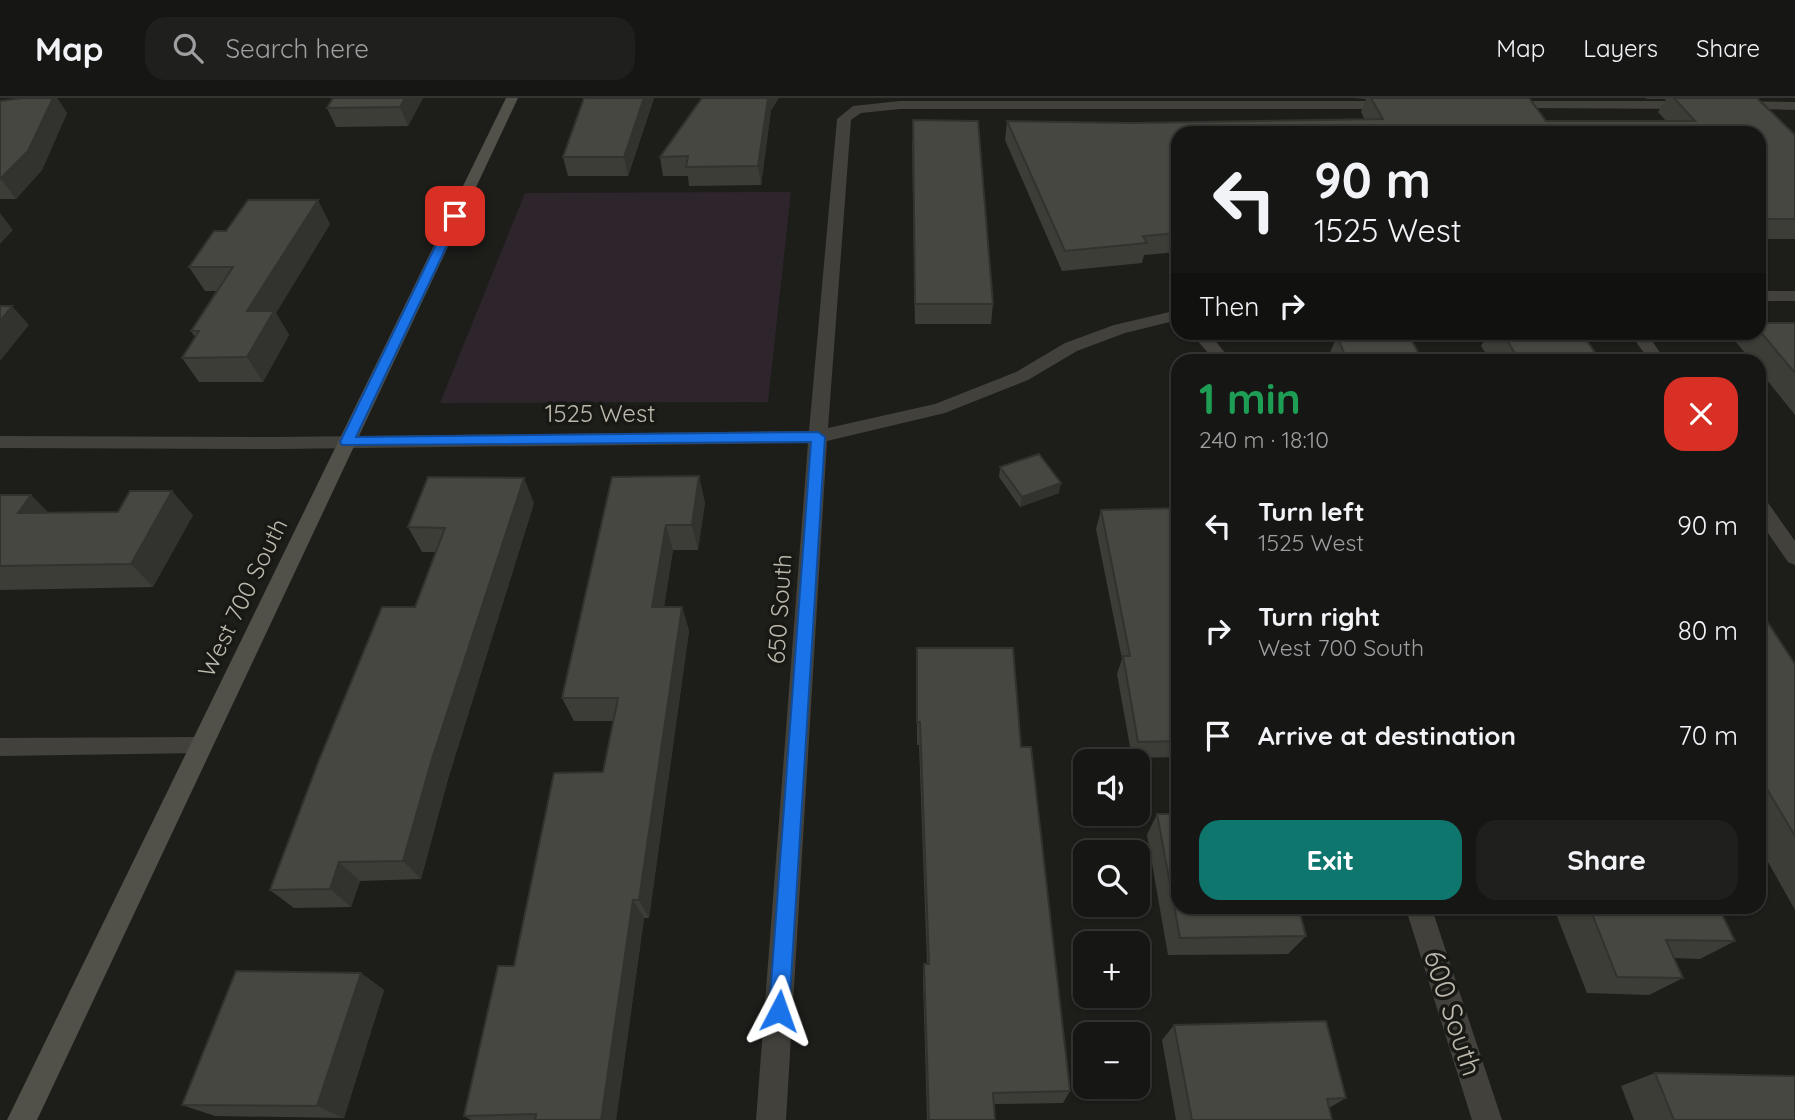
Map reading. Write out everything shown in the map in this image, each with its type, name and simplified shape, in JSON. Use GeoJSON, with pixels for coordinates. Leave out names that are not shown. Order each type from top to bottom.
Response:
{"type":"FeatureCollection","features":[{"type":"Feature","properties":{"kind":"street","name":"West 700 South"},"geometry":{"type":"LineString","coordinates":[[22,1120],[512,98]]}},
{"type":"Feature","properties":{"kind":"street","name":"650 South"},"geometry":{"type":"LineString","coordinates":[[772,1120],[818,437],[844,119],[858,109],[900,105],[1404,105]]}},
{"type":"Feature","properties":{"kind":"street"},"geometry":{"type":"LineString","coordinates":[[1487,105],[1795,106]]}},
{"type":"Feature","properties":{"kind":"street"},"geometry":{"type":"LineString","coordinates":[[1766,296],[1795,296]]}},
{"type":"Feature","properties":{"kind":"street","name":"1525 West"},"geometry":{"type":"LineString","coordinates":[[0,442],[347,442],[818,437],[939,409],[1022,376],[1071,348],[1120,328],[1171,316]]}},
{"type":"Feature","properties":{"kind":"street"},"geometry":{"type":"LineString","coordinates":[[1205,340],[1218,354]]}},
{"type":"Feature","properties":{"kind":"street"},"geometry":{"type":"LineString","coordinates":[[1766,515],[1795,557]]}},
{"type":"Feature","properties":{"kind":"street","name":"600 South"},"geometry":{"type":"LineString","coordinates":[[1421,914],[1487,1120]]}},
{"type":"Feature","properties":{"kind":"lane"},"geometry":{"type":"LineString","coordinates":[[0,747],[201,745]]}},
{"type":"Feature","properties":{"kind":"shaded area"},"geometry":{"type":"Polygon","coordinates":[[[791,192],[768,402],[440,403],[525,193],[791,192]]]}},
{"type":"Feature","properties":{"kind":"building"},"geometry":{"type":"Polygon","coordinates":[[[53,98],[28,151],[0,179],[0,101],[53,98]]]}},
{"type":"Feature","properties":{"kind":"building"},"geometry":{"type":"Polygon","coordinates":[[[333,98],[405,98],[400,107],[327,108],[333,98]]]}},
{"type":"Feature","properties":{"kind":"building"},"geometry":{"type":"Polygon","coordinates":[[[584,98],[644,98],[624,157],[563,157],[584,98]]]}},
{"type":"Feature","properties":{"kind":"building"},"geometry":{"type":"Polygon","coordinates":[[[702,98],[768,98],[758,166],[686,167],[688,156],[660,157],[702,98]]]}},
{"type":"Feature","properties":{"kind":"building"},"geometry":{"type":"Polygon","coordinates":[[[1371,98],[1529,98],[1546,121],[1695,121],[1674,98],[1757,98],[1795,135],[1795,219],[1766,219],[1766,126],[1171,126],[1171,234],[1143,236],[1147,243],[1065,251],[1007,121],[1133,123],[1383,119],[1371,98]]]}},
{"type":"Feature","properties":{"kind":"building"},"geometry":{"type":"Polygon","coordinates":[[[913,120],[978,121],[993,304],[915,304],[913,120]]]}},
{"type":"Feature","properties":{"kind":"building"},"geometry":{"type":"Polygon","coordinates":[[[248,200],[318,200],[247,311],[274,311],[247,357],[182,358],[199,331],[191,331],[233,267],[189,267],[214,231],[226,231],[248,200]]]}},
{"type":"Feature","properties":{"kind":"building"},"geometry":{"type":"Polygon","coordinates":[[[0,306],[12,306],[0,321],[0,306]]]}},
{"type":"Feature","properties":{"kind":"building"},"geometry":{"type":"Polygon","coordinates":[[[1766,323],[1795,323],[1795,373],[1766,338],[1766,323]]]}},
{"type":"Feature","properties":{"kind":"building"},"geometry":{"type":"Polygon","coordinates":[[[1339,340],[1412,340],[1419,354],[1344,354],[1339,340]]]}},
{"type":"Feature","properties":{"kind":"building"},"geometry":{"type":"Polygon","coordinates":[[[1507,340],[1586,340],[1596,354],[1515,354],[1507,340]]]}},
{"type":"Feature","properties":{"kind":"building"},"geometry":{"type":"Polygon","coordinates":[[[1039,454],[1061,483],[1022,497],[1000,467],[1039,454]]]}},
{"type":"Feature","properties":{"kind":"building"},"geometry":{"type":"Polygon","coordinates":[[[699,476],[692,525],[666,525],[652,607],[682,607],[639,900],[633,900],[601,1120],[535,1120],[536,1114],[464,1116],[498,966],[514,966],[554,773],[603,772],[618,698],[562,698],[612,477],[699,476]]]}},
{"type":"Feature","properties":{"kind":"building"},"geometry":{"type":"Polygon","coordinates":[[[428,477],[524,478],[432,759],[403,861],[339,862],[330,889],[270,890],[319,760],[382,607],[415,607],[445,528],[408,527],[428,477]]]}},
{"type":"Feature","properties":{"kind":"building"},"geometry":{"type":"Polygon","coordinates":[[[130,491],[172,491],[131,564],[0,566],[0,495],[31,495],[18,513],[118,512],[130,491]]]}},
{"type":"Feature","properties":{"kind":"building"},"geometry":{"type":"Polygon","coordinates":[[[1171,508],[1171,741],[1138,742],[1123,656],[1130,656],[1101,510],[1171,508]]]}},
{"type":"Feature","properties":{"kind":"building"},"geometry":{"type":"Polygon","coordinates":[[[1766,620],[1795,664],[1795,836],[1766,787],[1766,620]]]}},
{"type":"Feature","properties":{"kind":"building"},"geometry":{"type":"Polygon","coordinates":[[[917,648],[1013,648],[1021,747],[1031,747],[1070,1091],[993,1093],[995,1120],[929,1120],[924,964],[929,964],[920,722],[917,722],[917,648]]]}},
{"type":"Feature","properties":{"kind":"building"},"geometry":{"type":"Polygon","coordinates":[[[1157,814],[1171,814],[1171,889],[1157,814]]]}},
{"type":"Feature","properties":{"kind":"building"},"geometry":{"type":"Polygon","coordinates":[[[1176,914],[1300,914],[1306,936],[1180,938],[1176,914]]]}},
{"type":"Feature","properties":{"kind":"building"},"geometry":{"type":"Polygon","coordinates":[[[1592,914],[1722,914],[1735,941],[1666,940],[1683,978],[1617,977],[1592,914]]]}},
{"type":"Feature","properties":{"kind":"building"},"geometry":{"type":"Polygon","coordinates":[[[236,971],[361,973],[317,1106],[182,1105],[236,971]]]}},
{"type":"Feature","properties":{"kind":"building"},"geometry":{"type":"Polygon","coordinates":[[[1326,1021],[1346,1098],[1327,1099],[1332,1120],[1192,1120],[1174,1025],[1326,1021]]]}},
{"type":"Feature","properties":{"kind":"building"},"geometry":{"type":"Polygon","coordinates":[[[1655,1073],[1795,1076],[1795,1120],[1674,1120],[1655,1073]]]}},
{"type":"Feature","properties":{"kind":"route"},"geometry":{"type":"LineString","coordinates":[[455,216],[347,442],[818,437],[779,1011]]}}]}
